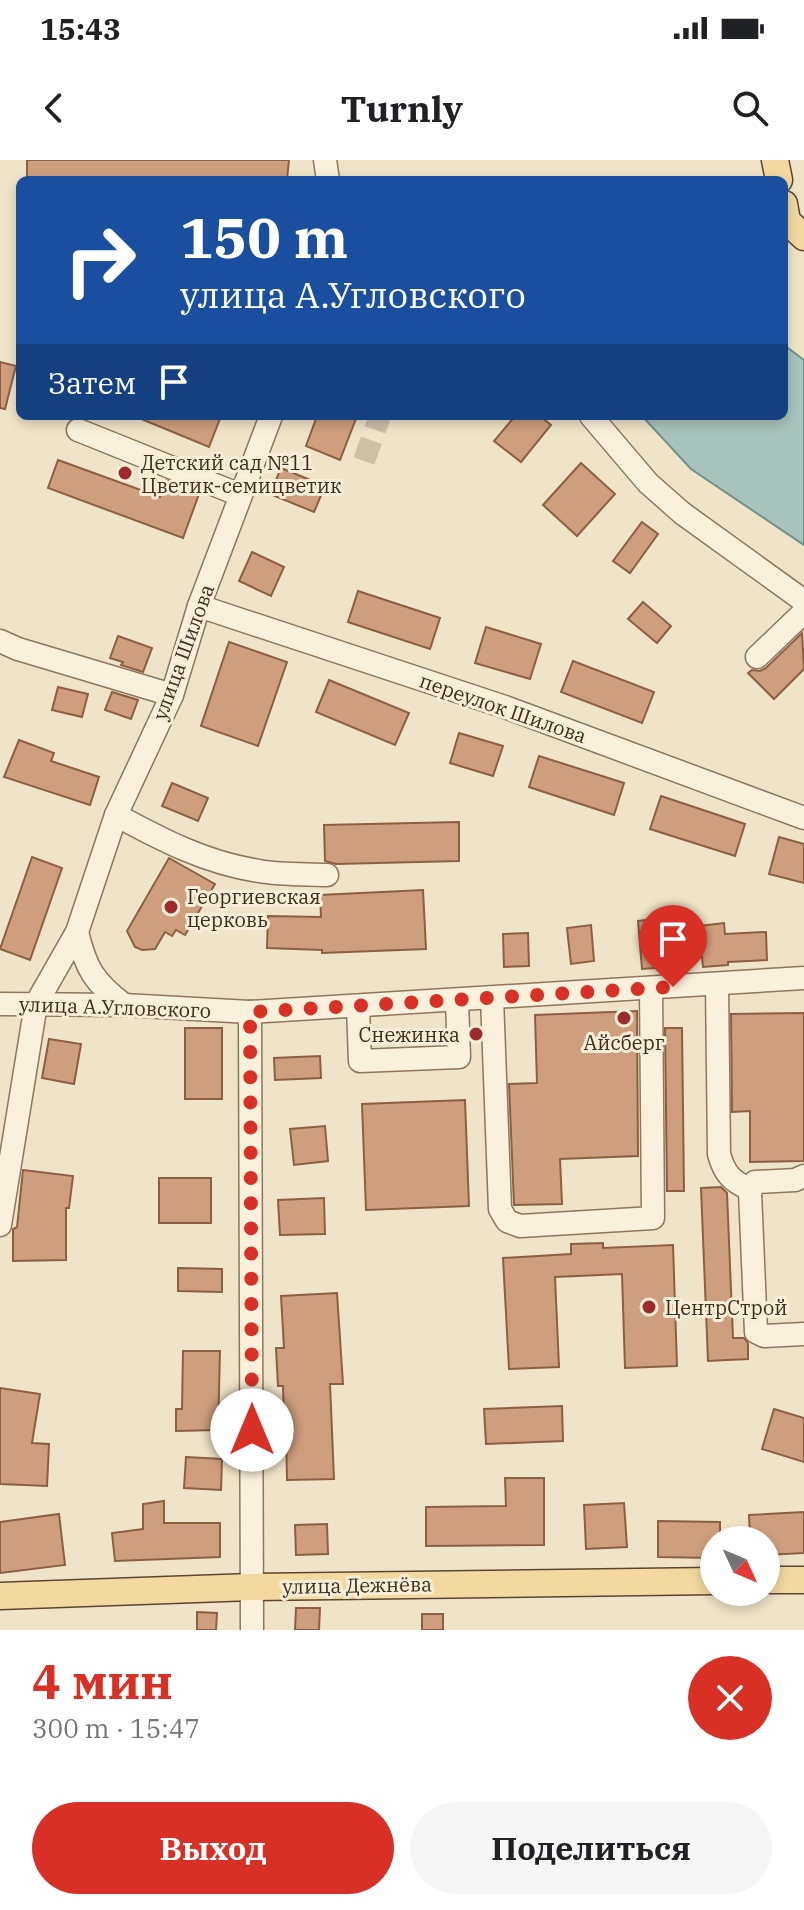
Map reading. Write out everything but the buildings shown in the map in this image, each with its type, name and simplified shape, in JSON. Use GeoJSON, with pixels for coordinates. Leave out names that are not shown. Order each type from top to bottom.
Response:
{"type":"FeatureCollection","features":[{"type":"Feature","properties":{"kind":"main road"},"geometry":{"type":"LineString","coordinates":[[788,222],[804,237]]}},
{"type":"Feature","properties":{"kind":"main road"},"geometry":{"type":"LineString","coordinates":[[780,1580],[804,1580]]}},
{"type":"Feature","properties":{"kind":"main road","name":"улица Дежнёва"},"geometry":{"type":"LineString","coordinates":[[0,1596],[252,1587],[700,1581]]}},
{"type":"Feature","properties":{"kind":"street","name":"улица Шилова"},"geometry":{"type":"LineString","coordinates":[[0,1225],[36,1004],[77,932],[116,815],[172,695],[199,606],[269,420]]}},
{"type":"Feature","properties":{"kind":"street"},"geometry":{"type":"LineString","coordinates":[[595,420],[659,493],[682,513],[804,601]]}},
{"type":"Feature","properties":{"kind":"street"},"geometry":{"type":"LineString","coordinates":[[78,430],[240,495]]}},
{"type":"Feature","properties":{"kind":"street","name":"переулок Шилова"},"geometry":{"type":"LineString","coordinates":[[199,606],[505,707],[804,818]]}},
{"type":"Feature","properties":{"kind":"street"},"geometry":{"type":"LineString","coordinates":[[757,657],[804,612]]}},
{"type":"Feature","properties":{"kind":"street"},"geometry":{"type":"LineString","coordinates":[[0,641],[172,695]]}},
{"type":"Feature","properties":{"kind":"street"},"geometry":{"type":"LineString","coordinates":[[116,815],[176,848],[219,862],[261,872],[327,875]]}},
{"type":"Feature","properties":{"kind":"street"},"geometry":{"type":"LineString","coordinates":[[77,932],[82,955],[97,983],[124,1005]]}},
{"type":"Feature","properties":{"kind":"street","name":"улица А.Угловского"},"geometry":{"type":"LineString","coordinates":[[0,1004],[124,1005],[250,1012],[804,978]]}},
{"type":"Feature","properties":{"kind":"street"},"geometry":{"type":"LineString","coordinates":[[717,984],[719,1154],[727,1174],[750,1189]]}},
{"type":"Feature","properties":{"kind":"street"},"geometry":{"type":"LineString","coordinates":[[492,998],[498,1194],[500,1209],[507,1221],[520,1226],[627,1220],[653,1218],[651,988]]}},
{"type":"Feature","properties":{"kind":"street"},"geometry":{"type":"LineString","coordinates":[[358,1007],[360,1061],[459,1057],[457,1001]]}},
{"type":"Feature","properties":{"kind":"street"},"geometry":{"type":"LineString","coordinates":[[250,1012],[252,1630]]}},
{"type":"Feature","properties":{"kind":"street"},"geometry":{"type":"LineString","coordinates":[[750,1189],[758,1182],[795,1180],[804,1176]]}},
{"type":"Feature","properties":{"kind":"street"},"geometry":{"type":"LineString","coordinates":[[750,1189],[756,1332],[764,1336],[804,1334]]}},
{"type":"Feature","properties":{"kind":"water"},"geometry":{"type":"Polygon","coordinates":[[[788,348],[804,360],[804,545],[691,469],[646,420],[788,420],[788,348]]]}},
{"type":"Feature","properties":{"kind":"tunnel"},"geometry":{"type":"LineString","coordinates":[[364,461],[379,420]]}},
{"type":"Feature","properties":{"kind":"place","name":"Детский сад №11 Цветик-семицветик"},"geometry":{"type":"Point","coordinates":[125,473]}},
{"type":"Feature","properties":{"kind":"place","name":"Георгиевская церковь"},"geometry":{"type":"Point","coordinates":[171,907]}},
{"type":"Feature","properties":{"kind":"place","name":"Айсберг"},"geometry":{"type":"Point","coordinates":[624,1018]}},
{"type":"Feature","properties":{"kind":"place","name":"Снежинка"},"geometry":{"type":"Point","coordinates":[476,1034]}},
{"type":"Feature","properties":{"kind":"place","name":"ЦентрСтрой"},"geometry":{"type":"Point","coordinates":[649,1307]}},
{"type":"Feature","properties":{"kind":"route"},"geometry":{"type":"LineString","coordinates":[[252,1430],[250,1012],[673,987]]}}]}
